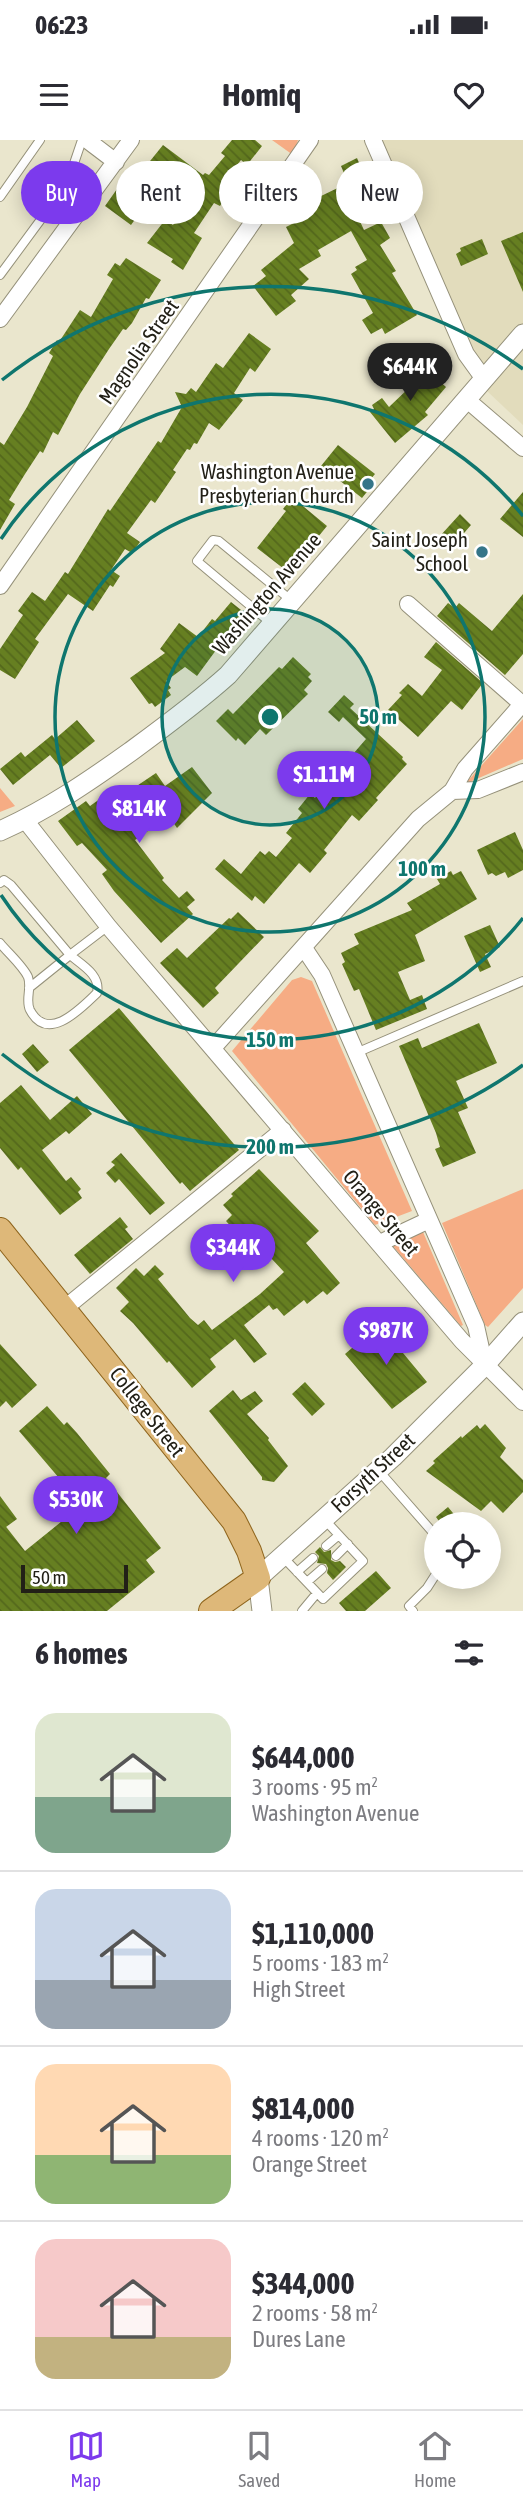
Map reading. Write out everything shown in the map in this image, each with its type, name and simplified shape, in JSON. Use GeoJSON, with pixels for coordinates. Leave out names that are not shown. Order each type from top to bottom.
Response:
{"type":"FeatureCollection","features":[{"type":"Feature","properties":{"kind":"main road","name":"College Street"},"geometry":{"type":"LineString","coordinates":[[2,1235],[65,1308],[234,1521],[250,1551],[258,1578]]}},
{"type":"Feature","properties":{"kind":"main road","name":"Forsyth Street"},"geometry":{"type":"LineString","coordinates":[[211,1611],[258,1578]]}},
{"type":"Feature","properties":{"kind":"street"},"geometry":{"type":"LineString","coordinates":[[0,319],[116,162],[85,140]]}},
{"type":"Feature","properties":{"kind":"street"},"geometry":{"type":"LineString","coordinates":[[117,161],[131,140]]}},
{"type":"Feature","properties":{"kind":"street","name":"Magnolia Street"},"geometry":{"type":"LineString","coordinates":[[0,586],[310,140]]}},
{"type":"Feature","properties":{"kind":"street"},"geometry":{"type":"LineString","coordinates":[[373,140],[466,354],[484,379]]}},
{"type":"Feature","properties":{"kind":"street","name":"Washington Avenue"},"geometry":{"type":"LineString","coordinates":[[0,831],[73,793],[193,706],[228,675],[523,334]]}},
{"type":"Feature","properties":{"kind":"street"},"geometry":{"type":"LineString","coordinates":[[466,399],[523,448]]}},
{"type":"Feature","properties":{"kind":"street"},"geometry":{"type":"LineString","coordinates":[[213,1048],[418,818],[452,792],[465,769],[523,703],[408,604]]}},
{"type":"Feature","properties":{"kind":"street"},"geometry":{"type":"LineString","coordinates":[[452,792],[478,790],[523,772]]}},
{"type":"Feature","properties":{"kind":"street","name":"Orange Street"},"geometry":{"type":"LineString","coordinates":[[25,820],[108,926],[485,1365],[523,1402]]}},
{"type":"Feature","properties":{"kind":"street"},"geometry":{"type":"LineString","coordinates":[[304,948],[322,975],[476,1326],[485,1365]]}},
{"type":"Feature","properties":{"kind":"street"},"geometry":{"type":"LineString","coordinates":[[65,1308],[283,1130]]}},
{"type":"Feature","properties":{"kind":"street"},"geometry":{"type":"LineString","coordinates":[[380,1243],[429,1220]]}},
{"type":"Feature","properties":{"kind":"street","name":"Forsyth Street"},"geometry":{"type":"LineString","coordinates":[[258,1578],[379,1471],[485,1365],[523,1322]]}},
{"type":"Feature","properties":{"kind":"street","name":"College Street"},"geometry":{"type":"LineString","coordinates":[[258,1578],[262,1611]]}},
{"type":"Feature","properties":{"kind":"lane"},"geometry":{"type":"LineString","coordinates":[[0,197],[40,140]]}},
{"type":"Feature","properties":{"kind":"lane"},"geometry":{"type":"LineString","coordinates":[[0,275],[67,184],[85,140]]}},
{"type":"Feature","properties":{"kind":"lane"},"geometry":{"type":"LineString","coordinates":[[272,624],[197,561],[214,540],[219,541],[292,601]]}},
{"type":"Feature","properties":{"kind":"lane"},"geometry":{"type":"LineString","coordinates":[[0,883],[4,880],[11,885],[70,955],[93,974],[99,987],[97,993],[59,1024],[41,1020],[31,1011],[27,1000],[28,978],[0,943]]}},
{"type":"Feature","properties":{"kind":"lane"},"geometry":{"type":"LineString","coordinates":[[29,988],[108,926]]}},
{"type":"Feature","properties":{"kind":"lane"},"geometry":{"type":"LineString","coordinates":[[356,1053],[523,981]]}},
{"type":"Feature","properties":{"kind":"lane"},"geometry":{"type":"LineString","coordinates":[[379,1471],[424,1522]]}},
{"type":"Feature","properties":{"kind":"lane"},"geometry":{"type":"LineString","coordinates":[[282,1556],[323,1600],[363,1561],[324,1519]]}},
{"type":"Feature","properties":{"kind":"lane"},"geometry":{"type":"LineString","coordinates":[[327,1546],[339,1535]]}},
{"type":"Feature","properties":{"kind":"lane"},"geometry":{"type":"LineString","coordinates":[[336,1556],[348,1544]]}},
{"type":"Feature","properties":{"kind":"lane"},"geometry":{"type":"LineString","coordinates":[[297,1572],[313,1558]]}},
{"type":"Feature","properties":{"kind":"lane"},"geometry":{"type":"LineString","coordinates":[[307,1582],[322,1569]]}},
{"type":"Feature","properties":{"kind":"lane"},"geometry":{"type":"LineString","coordinates":[[413,1611],[409,1606],[426,1589]]}},
{"type":"Feature","properties":{"kind":"lane"},"geometry":{"type":"LineString","coordinates":[[302,1611],[317,1593]]}},
{"type":"Feature","properties":{"kind":"shaded area"},"geometry":{"type":"Polygon","coordinates":[[[272,140],[298,140],[293,155],[272,140]]]}},
{"type":"Feature","properties":{"kind":"shaded area"},"geometry":{"type":"Polygon","coordinates":[[[380,140],[523,140],[523,425],[487,391],[416,224],[423,224],[423,161],[389,161],[380,140]]]}},
{"type":"Feature","properties":{"kind":"shaded area"},"geometry":{"type":"Polygon","coordinates":[[[523,719],[523,759],[465,784],[523,719]]]}},
{"type":"Feature","properties":{"kind":"shaded area"},"geometry":{"type":"Polygon","coordinates":[[[0,788],[15,806],[0,812],[0,788]]]}},
{"type":"Feature","properties":{"kind":"shaded area"},"geometry":{"type":"Polygon","coordinates":[[[301,977],[312,981],[412,1211],[375,1225],[232,1051],[292,980],[301,977]]]}},
{"type":"Feature","properties":{"kind":"shaded area"},"geometry":{"type":"Polygon","coordinates":[[[523,1189],[523,1288],[488,1327],[442,1223],[523,1189]]]}},
{"type":"Feature","properties":{"kind":"shaded area"},"geometry":{"type":"Polygon","coordinates":[[[423,1232],[463,1325],[461,1326],[392,1245],[423,1232]]]}},
{"type":"Feature","properties":{"kind":"building"},"geometry":{"type":"Polygon","coordinates":[[[232,140],[255,140],[262,146],[250,161],[221,161],[225,156],[221,153],[232,140]]]}},
{"type":"Feature","properties":{"kind":"building"},"geometry":{"type":"Polygon","coordinates":[[[163,145],[184,161],[150,161],[163,145]]]}},
{"type":"Feature","properties":{"kind":"building"},"geometry":{"type":"Polygon","coordinates":[[[219,163],[219,206],[214,203],[205,216],[205,173],[209,175],[219,163]]]}},
{"type":"Feature","properties":{"kind":"building"},"geometry":{"type":"Polygon","coordinates":[[[336,189],[336,224],[361,224],[364,230],[382,224],[390,238],[380,245],[396,271],[392,273],[417,315],[385,334],[382,328],[371,334],[362,320],[373,313],[351,274],[357,270],[355,267],[367,260],[351,231],[318,250],[321,256],[299,269],[309,279],[291,295],[296,301],[276,316],[253,286],[266,276],[261,270],[294,243],[286,227],[292,224],[322,224],[322,196],[336,189]]]}},
{"type":"Feature","properties":{"kind":"building"},"geometry":{"type":"Polygon","coordinates":[[[116,190],[116,214],[105,206],[116,190]]]}},
{"type":"Feature","properties":{"kind":"building"},"geometry":{"type":"Polygon","coordinates":[[[162,224],[200,224],[194,233],[202,238],[183,270],[171,262],[173,259],[147,243],[162,224]]]}},
{"type":"Feature","properties":{"kind":"building"},"geometry":{"type":"Polygon","coordinates":[[[523,232],[523,292],[501,241],[523,232]]]}},
{"type":"Feature","properties":{"kind":"building"},"geometry":{"type":"Polygon","coordinates":[[[482,239],[488,254],[461,266],[456,254],[461,251],[460,248],[482,239]]]}},
{"type":"Feature","properties":{"kind":"building"},"geometry":{"type":"Polygon","coordinates":[[[126,258],[161,280],[149,299],[146,298],[132,323],[126,330],[123,329],[109,349],[58,435],[53,432],[43,453],[40,451],[25,474],[9,500],[15,504],[0,530],[0,442],[4,445],[27,407],[53,356],[49,353],[57,340],[59,342],[80,310],[91,317],[113,279],[107,275],[115,263],[120,266],[126,258]]]}},
{"type":"Feature","properties":{"kind":"building"},"geometry":{"type":"Polygon","coordinates":[[[249,333],[271,349],[255,372],[250,368],[234,393],[243,400],[236,409],[219,430],[209,423],[197,444],[194,443],[190,450],[187,449],[173,470],[176,472],[155,503],[151,500],[127,533],[140,542],[132,553],[125,549],[111,570],[120,576],[113,587],[110,585],[93,611],[68,594],[35,639],[39,642],[15,679],[0,670],[0,649],[23,615],[18,611],[32,592],[45,601],[65,572],[68,574],[108,509],[110,511],[158,441],[161,443],[182,407],[175,392],[186,394],[191,388],[196,392],[216,363],[223,368],[249,333]]]}},
{"type":"Feature","properties":{"kind":"building"},"geometry":{"type":"Polygon","coordinates":[[[430,360],[444,373],[438,380],[446,387],[425,412],[428,415],[395,443],[370,412],[374,409],[372,405],[382,398],[389,407],[412,385],[410,383],[430,360]]]}},
{"type":"Feature","properties":{"kind":"building"},"geometry":{"type":"Polygon","coordinates":[[[338,445],[375,474],[370,480],[374,483],[362,498],[321,466],[338,445]]]}},
{"type":"Feature","properties":{"kind":"building"},"geometry":{"type":"Polygon","coordinates":[[[523,492],[523,537],[500,519],[523,492]]]}},
{"type":"Feature","properties":{"kind":"building"},"geometry":{"type":"Polygon","coordinates":[[[292,497],[327,526],[288,572],[257,548],[286,511],[283,509],[292,497]]]}},
{"type":"Feature","properties":{"kind":"building"},"geometry":{"type":"Polygon","coordinates":[[[460,514],[471,525],[452,547],[440,536],[460,514]]]}},
{"type":"Feature","properties":{"kind":"building"},"geometry":{"type":"Polygon","coordinates":[[[523,594],[523,654],[505,675],[437,616],[448,603],[455,608],[459,603],[492,631],[523,594]]]}},
{"type":"Feature","properties":{"kind":"building"},"geometry":{"type":"Polygon","coordinates":[[[231,602],[255,621],[230,648],[222,642],[197,676],[185,667],[166,681],[171,688],[168,690],[171,695],[155,707],[152,703],[149,704],[130,678],[165,653],[160,649],[179,623],[198,637],[212,619],[215,621],[231,602]]]}},
{"type":"Feature","properties":{"kind":"building"},"geometry":{"type":"Polygon","coordinates":[[[436,642],[483,683],[462,710],[451,701],[418,737],[388,710],[408,684],[422,696],[442,670],[424,657],[436,642]]]}},
{"type":"Feature","properties":{"kind":"building"},"geometry":{"type":"Polygon","coordinates":[[[293,657],[311,674],[308,677],[312,681],[304,690],[308,694],[266,735],[260,729],[245,745],[238,738],[236,741],[216,721],[228,709],[233,714],[279,667],[282,669],[293,657]]]}},
{"type":"Feature","properties":{"kind":"building"},"geometry":{"type":"Polygon","coordinates":[[[344,695],[354,704],[350,708],[403,757],[407,764],[359,821],[352,815],[324,850],[327,853],[310,873],[299,863],[264,904],[255,896],[252,901],[215,869],[224,859],[241,874],[260,851],[265,855],[269,851],[276,857],[292,838],[286,833],[302,813],[298,809],[310,794],[315,798],[366,739],[343,717],[339,722],[328,712],[344,695]]]}},
{"type":"Feature","properties":{"kind":"building"},"geometry":{"type":"Polygon","coordinates":[[[77,720],[95,741],[61,768],[50,755],[13,785],[0,769],[21,752],[25,757],[52,735],[55,739],[77,720]]]}},
{"type":"Feature","properties":{"kind":"building"},"geometry":{"type":"Polygon","coordinates":[[[192,767],[212,793],[177,828],[169,816],[135,840],[164,878],[162,880],[179,898],[187,891],[195,900],[187,907],[193,914],[161,943],[114,891],[102,874],[107,870],[82,843],[77,846],[58,821],[86,801],[90,806],[104,796],[110,804],[156,773],[165,786],[192,767]]]}},
{"type":"Feature","properties":{"kind":"building"},"geometry":{"type":"Polygon","coordinates":[[[515,832],[523,850],[523,870],[508,878],[505,872],[496,876],[492,873],[488,875],[477,850],[515,832]]]}},
{"type":"Feature","properties":{"kind":"building"},"geometry":{"type":"Polygon","coordinates":[[[451,871],[453,875],[461,871],[477,899],[415,935],[425,961],[398,972],[410,1000],[422,995],[427,1009],[376,1030],[359,989],[354,991],[342,964],[345,962],[341,953],[359,944],[354,934],[412,910],[407,903],[440,884],[437,879],[451,871]]]}},
{"type":"Feature","properties":{"kind":"building"},"geometry":{"type":"Polygon","coordinates":[[[238,912],[264,937],[215,988],[219,993],[203,1008],[160,963],[177,948],[187,958],[238,912]]]}},
{"type":"Feature","properties":{"kind":"building"},"geometry":{"type":"Polygon","coordinates":[[[490,925],[500,947],[485,954],[491,967],[480,972],[464,936],[490,925]]]}},
{"type":"Feature","properties":{"kind":"building"},"geometry":{"type":"Polygon","coordinates":[[[119,1008],[239,1150],[190,1191],[182,1182],[180,1184],[69,1050],[119,1008]]]}},
{"type":"Feature","properties":{"kind":"building"},"geometry":{"type":"Polygon","coordinates":[[[479,1023],[497,1063],[456,1081],[468,1108],[458,1112],[476,1153],[443,1167],[435,1149],[440,1147],[436,1133],[399,1046],[418,1038],[422,1048],[479,1023]]]}},
{"type":"Feature","properties":{"kind":"building"},"geometry":{"type":"Polygon","coordinates":[[[33,1044],[49,1062],[37,1072],[22,1054],[33,1044]]]}},
{"type":"Feature","properties":{"kind":"building"},"geometry":{"type":"Polygon","coordinates":[[[21,1085],[50,1120],[77,1096],[92,1114],[69,1134],[66,1131],[42,1150],[66,1181],[71,1177],[81,1189],[78,1192],[82,1198],[60,1215],[21,1167],[18,1170],[0,1148],[0,1103],[21,1085]]]}},
{"type":"Feature","properties":{"kind":"building"},"geometry":{"type":"Polygon","coordinates":[[[121,1153],[165,1203],[150,1215],[119,1179],[115,1183],[106,1173],[115,1165],[111,1162],[121,1153]]]}},
{"type":"Feature","properties":{"kind":"building"},"geometry":{"type":"Polygon","coordinates":[[[259,1169],[319,1231],[306,1243],[340,1283],[327,1295],[323,1291],[307,1304],[304,1300],[284,1316],[277,1308],[273,1310],[269,1305],[244,1325],[267,1354],[254,1363],[235,1339],[210,1359],[216,1367],[192,1388],[120,1311],[129,1302],[116,1288],[136,1268],[144,1276],[155,1265],[164,1274],[158,1279],[190,1318],[198,1325],[204,1320],[212,1330],[260,1294],[284,1272],[243,1228],[237,1233],[226,1221],[232,1215],[223,1205],[233,1196],[231,1194],[259,1169]]]}},
{"type":"Feature","properties":{"kind":"building"},"geometry":{"type":"Polygon","coordinates":[[[120,1217],[133,1239],[90,1274],[74,1255],[120,1217]]]}},
{"type":"Feature","properties":{"kind":"building"},"geometry":{"type":"Polygon","coordinates":[[[379,1324],[427,1382],[392,1409],[345,1354],[359,1342],[357,1340],[379,1324]]]}},
{"type":"Feature","properties":{"kind":"building"},"geometry":{"type":"Polygon","coordinates":[[[0,1344],[37,1385],[12,1408],[6,1401],[0,1407],[0,1344]]]}},
{"type":"Feature","properties":{"kind":"building"},"geometry":{"type":"Polygon","coordinates":[[[305,1382],[325,1404],[312,1416],[292,1394],[305,1382]]]}},
{"type":"Feature","properties":{"kind":"building"},"geometry":{"type":"Polygon","coordinates":[[[233,1390],[241,1400],[255,1391],[263,1401],[247,1414],[269,1438],[288,1466],[274,1482],[262,1480],[209,1411],[233,1390]]]}},
{"type":"Feature","properties":{"kind":"building"},"geometry":{"type":"Polygon","coordinates":[[[47,1406],[64,1425],[67,1422],[110,1474],[106,1478],[161,1548],[146,1560],[155,1572],[107,1611],[0,1611],[0,1519],[25,1551],[82,1505],[19,1431],[47,1406]]]}},
{"type":"Feature","properties":{"kind":"building"},"geometry":{"type":"Polygon","coordinates":[[[485,1424],[506,1448],[500,1457],[523,1480],[523,1492],[503,1513],[491,1501],[481,1511],[426,1471],[435,1463],[433,1461],[461,1436],[462,1438],[477,1425],[480,1429],[485,1424]]]}},
{"type":"Feature","properties":{"kind":"building"},"geometry":{"type":"Polygon","coordinates":[[[0,1496],[17,1519],[6,1527],[0,1519],[0,1496]]]}},
{"type":"Feature","properties":{"kind":"building"},"geometry":{"type":"Polygon","coordinates":[[[320,1547],[324,1552],[331,1550],[331,1560],[340,1561],[346,1567],[333,1580],[327,1573],[326,1564],[317,1563],[319,1556],[315,1552],[320,1547]]]}},
{"type":"Feature","properties":{"kind":"building"},"geometry":{"type":"Polygon","coordinates":[[[376,1571],[391,1588],[365,1611],[346,1611],[339,1603],[376,1571]]]}},
{"type":"Feature","properties":{"kind":"place","name":"Washington Avenue Presbyterian Church"},"geometry":{"type":"Point","coordinates":[368,484]}},
{"type":"Feature","properties":{"kind":"place","name":"Saint Joseph School"},"geometry":{"type":"Point","coordinates":[482,552]}}]}
